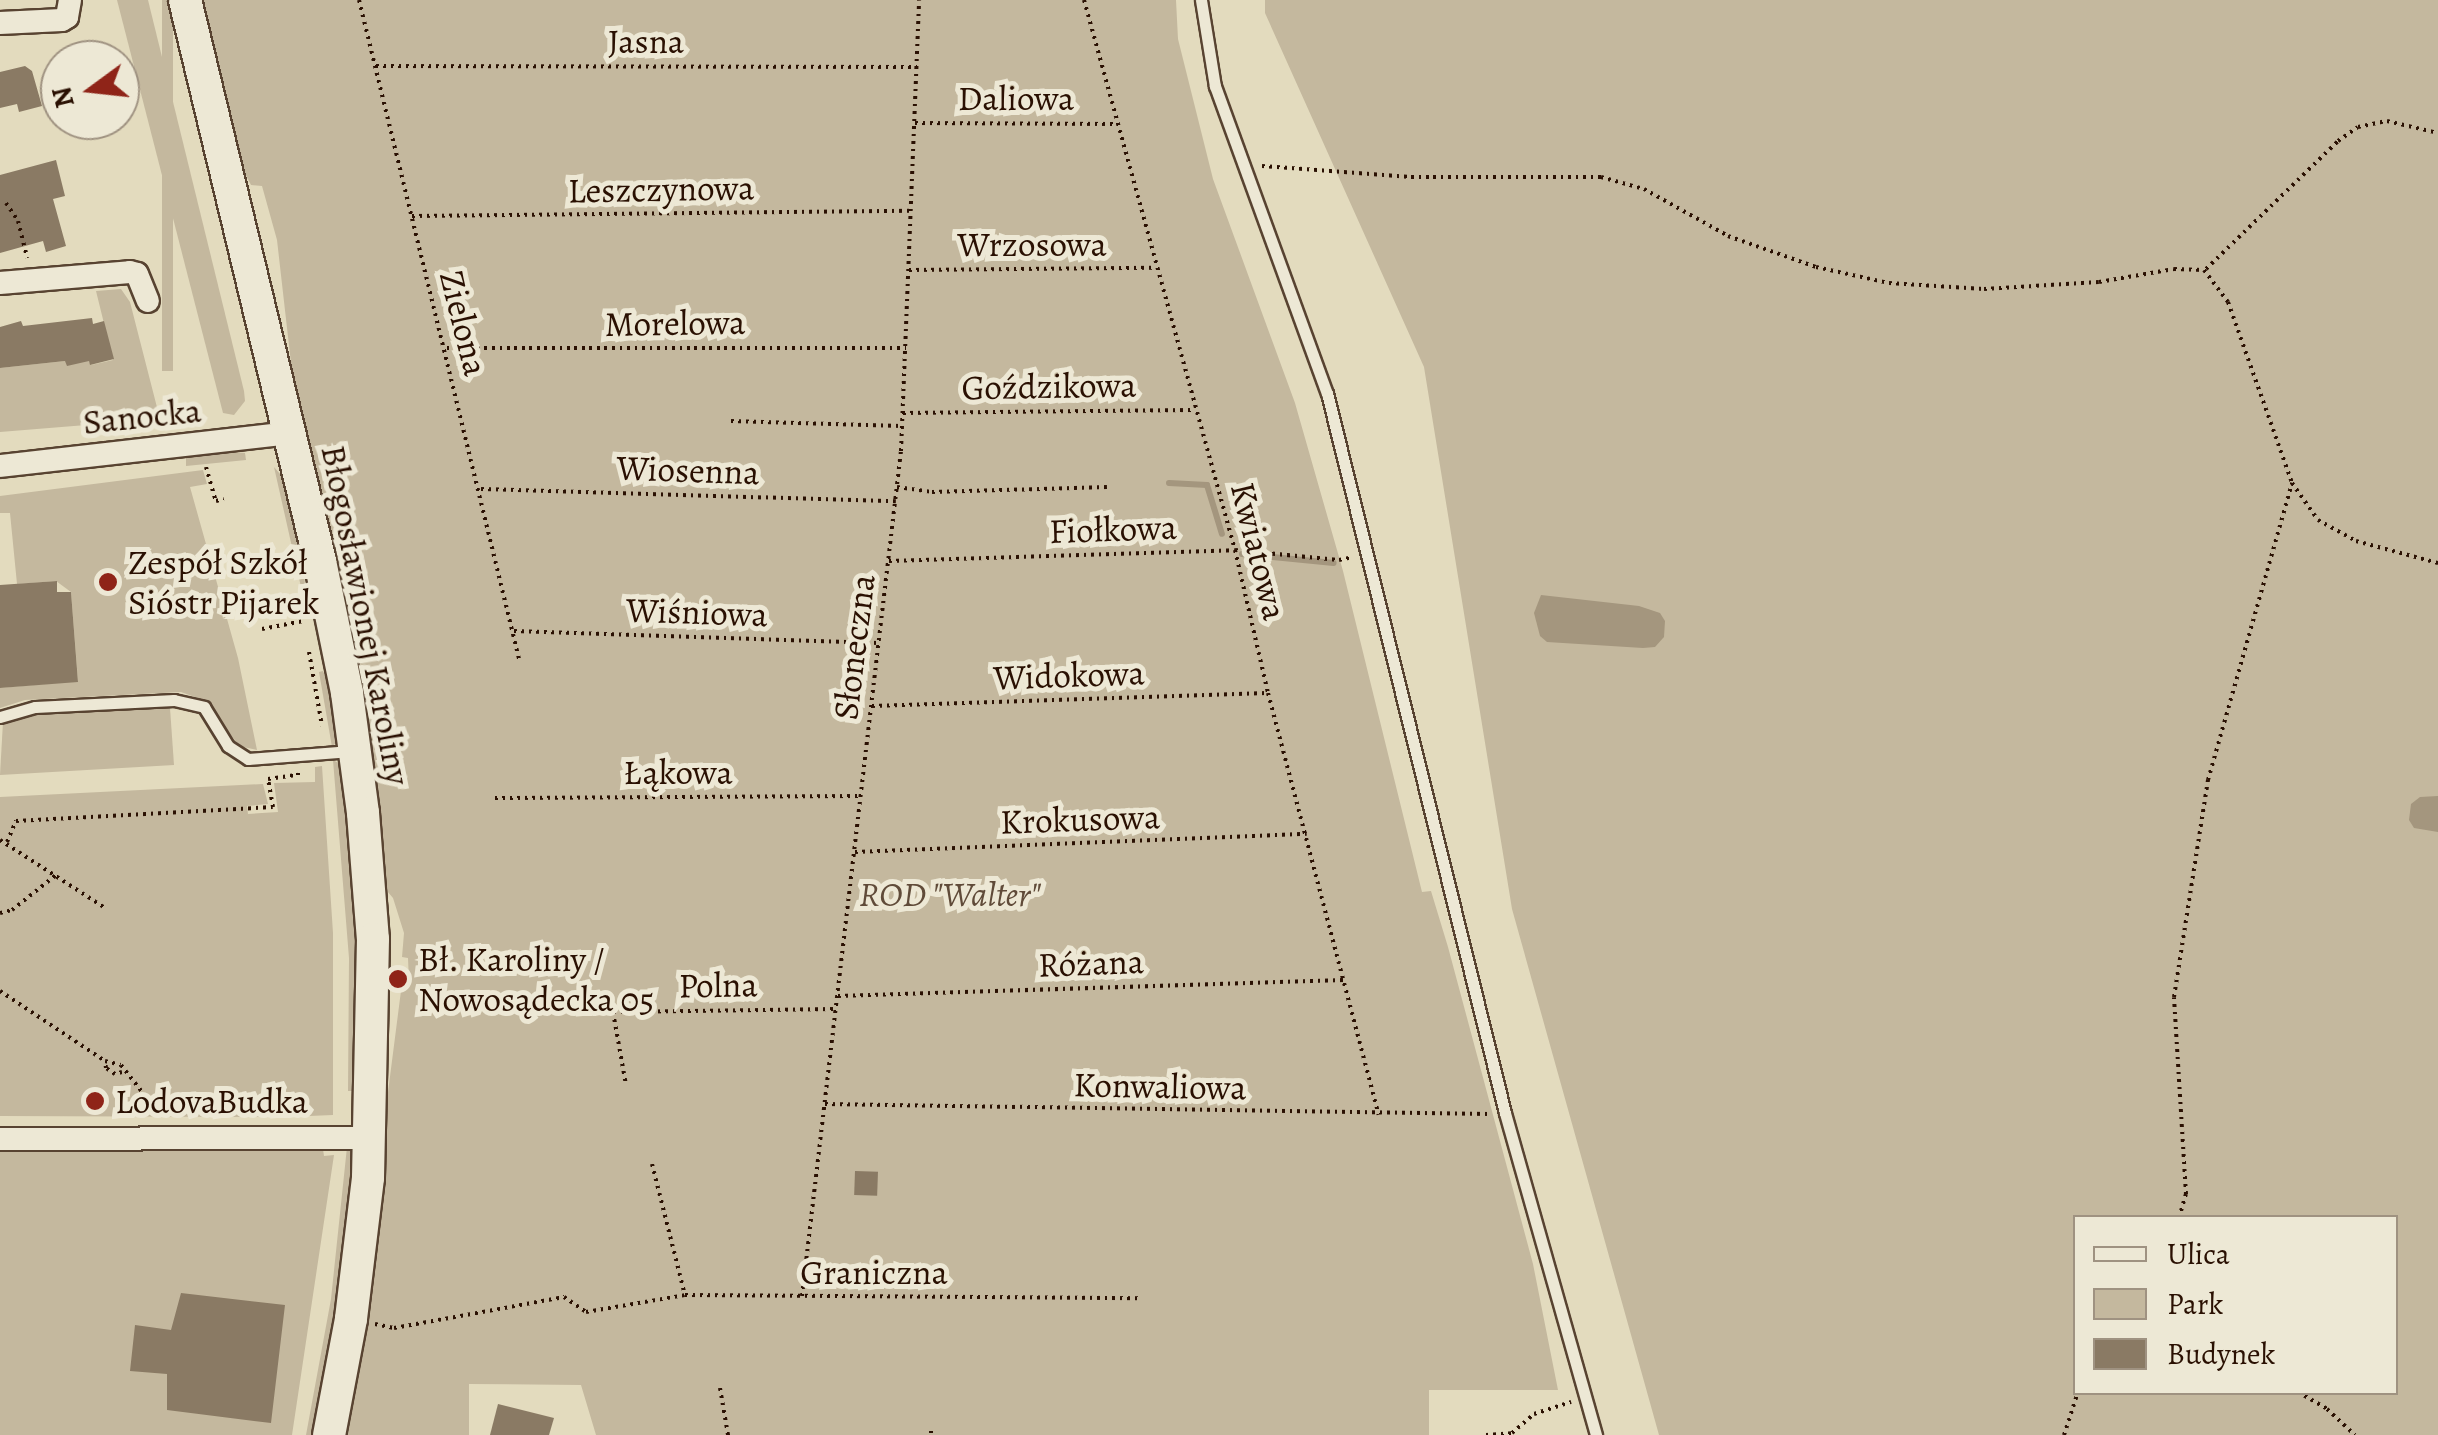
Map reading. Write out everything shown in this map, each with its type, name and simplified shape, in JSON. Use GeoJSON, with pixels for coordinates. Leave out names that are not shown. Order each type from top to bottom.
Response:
{"type":"FeatureCollection","features":[{"type":"Feature","properties":{"kind":"street"},"geometry":{"type":"LineString","coordinates":[[0,23],[62,20],[67,18],[70,0]]}},
{"type":"Feature","properties":{"kind":"street","name":"Błogosławionej Karoliny"},"geometry":{"type":"LineString","coordinates":[[185,0],[327,596],[341,753],[373,939],[370,1138],[351,1319],[329,1435]]}},
{"type":"Feature","properties":{"kind":"street"},"geometry":{"type":"LineString","coordinates":[[0,283],[130,272],[137,274],[148,301]]}},
{"type":"Feature","properties":{"kind":"street","name":"Sanocka"},"geometry":{"type":"LineString","coordinates":[[0,466],[290,433]]}},
{"type":"Feature","properties":{"kind":"street"},"geometry":{"type":"LineString","coordinates":[[0,1140],[370,1138]]}},
{"type":"Feature","properties":{"kind":"lane"},"geometry":{"type":"LineString","coordinates":[[1200,0],[1216,86],[1327,393],[1505,1113],[1596,1435]]}},
{"type":"Feature","properties":{"kind":"lane"},"geometry":{"type":"LineString","coordinates":[[0,717],[34,708],[195,702],[214,721],[228,746],[248,759],[341,753]]}},
{"type":"Feature","properties":{"kind":"path","name":"Zielona"},"geometry":{"type":"LineString","coordinates":[[359,0],[520,658]]}},
{"type":"Feature","properties":{"kind":"path","name":"Słoneczna"},"geometry":{"type":"LineString","coordinates":[[802,1296],[898,487],[919,0]]}},
{"type":"Feature","properties":{"kind":"path","name":"Kwiatowa"},"geometry":{"type":"LineString","coordinates":[[1084,0],[1235,550],[1268,693],[1380,1116]]}},
{"type":"Feature","properties":{"kind":"path","name":"Jasna"},"geometry":{"type":"LineString","coordinates":[[375,66],[917,67]]}},
{"type":"Feature","properties":{"kind":"path"},"geometry":{"type":"LineString","coordinates":[[1243,164],[1411,177],[1600,177],[1644,189],[1728,236],[1816,267],[1889,283],[1984,289],[2204,270],[2338,141],[2358,128],[2387,120],[2438,132]]}},
{"type":"Feature","properties":{"kind":"path","name":"Daliowa"},"geometry":{"type":"LineString","coordinates":[[914,123],[1117,124]]}},
{"type":"Feature","properties":{"kind":"path"},"geometry":{"type":"LineString","coordinates":[[6,203],[18,222],[30,268]]}},
{"type":"Feature","properties":{"kind":"path","name":"Leszczynowa"},"geometry":{"type":"LineString","coordinates":[[412,216],[911,212]]}},
{"type":"Feature","properties":{"kind":"path","name":"Wrzosowa"},"geometry":{"type":"LineString","coordinates":[[909,270],[1155,268]]}},
{"type":"Feature","properties":{"kind":"path"},"geometry":{"type":"LineString","coordinates":[[2204,270],[2228,302],[2292,483],[2318,520],[2356,541],[2438,563]]}},
{"type":"Feature","properties":{"kind":"path","name":"Morelowa"},"geometry":{"type":"LineString","coordinates":[[444,348],[906,348]]}},
{"type":"Feature","properties":{"kind":"path","name":"Goździkowa"},"geometry":{"type":"LineString","coordinates":[[903,413],[1195,410]]}},
{"type":"Feature","properties":{"kind":"path"},"geometry":{"type":"LineString","coordinates":[[731,421],[902,426]]}},
{"type":"Feature","properties":{"kind":"path"},"geometry":{"type":"LineString","coordinates":[[206,467],[216,500],[224,499]]}},
{"type":"Feature","properties":{"kind":"path"},"geometry":{"type":"LineString","coordinates":[[2179,1215],[2186,1194],[2174,996],[2208,780],[2292,483]]}},
{"type":"Feature","properties":{"kind":"path"},"geometry":{"type":"LineString","coordinates":[[898,487],[932,492],[1107,487]]}},
{"type":"Feature","properties":{"kind":"path","name":"Wiosenna"},"geometry":{"type":"LineString","coordinates":[[479,489],[896,501]]}},
{"type":"Feature","properties":{"kind":"path","name":"Fiołkowa"},"geometry":{"type":"LineString","coordinates":[[889,561],[1235,550],[1338,560]]}},
{"type":"Feature","properties":{"kind":"path"},"geometry":{"type":"LineString","coordinates":[[300,607],[341,753]]}},
{"type":"Feature","properties":{"kind":"path"},"geometry":{"type":"LineString","coordinates":[[262,630],[303,621]]}},
{"type":"Feature","properties":{"kind":"path","name":"Wiśniowa"},"geometry":{"type":"LineString","coordinates":[[513,630],[879,643]]}},
{"type":"Feature","properties":{"kind":"path","name":"Widokowa"},"geometry":{"type":"LineString","coordinates":[[872,706],[1268,693]]}},
{"type":"Feature","properties":{"kind":"path"},"geometry":{"type":"LineString","coordinates":[[7,842],[16,821],[273,808],[268,779],[298,775]]}},
{"type":"Feature","properties":{"kind":"path","name":"Łąkowa"},"geometry":{"type":"LineString","coordinates":[[495,798],[861,796]]}},
{"type":"Feature","properties":{"kind":"path","name":"Krokusowa"},"geometry":{"type":"LineString","coordinates":[[854,852],[1307,834]]}},
{"type":"Feature","properties":{"kind":"path"},"geometry":{"type":"LineString","coordinates":[[0,840],[105,908]]}},
{"type":"Feature","properties":{"kind":"path"},"geometry":{"type":"LineString","coordinates":[[0,913],[12,910],[56,875]]}},
{"type":"Feature","properties":{"kind":"path","name":"Różana"},"geometry":{"type":"LineString","coordinates":[[838,996],[1345,980]]}},
{"type":"Feature","properties":{"kind":"path"},"geometry":{"type":"LineString","coordinates":[[0,991],[105,1060],[106,1068],[114,1074],[122,1072],[137,1082],[164,1120]]}},
{"type":"Feature","properties":{"kind":"path","name":"Polna"},"geometry":{"type":"LineString","coordinates":[[480,1002],[613,1012],[836,1008]]}},
{"type":"Feature","properties":{"kind":"path"},"geometry":{"type":"LineString","coordinates":[[613,1012],[626,1085]]}},
{"type":"Feature","properties":{"kind":"path","name":"Konwaliowa"},"geometry":{"type":"LineString","coordinates":[[825,1104],[1380,1116],[1494,1114]]}},
{"type":"Feature","properties":{"kind":"path"},"geometry":{"type":"LineString","coordinates":[[652,1164],[685,1295]]}},
{"type":"Feature","properties":{"kind":"path","name":"Graniczna"},"geometry":{"type":"LineString","coordinates":[[351,1319],[394,1328],[564,1297],[586,1312],[685,1295],[1140,1298]]}},
{"type":"Feature","properties":{"kind":"path"},"geometry":{"type":"LineString","coordinates":[[720,1388],[728,1435]]}},
{"type":"Feature","properties":{"kind":"path"},"geometry":{"type":"LineString","coordinates":[[2064,1435],[2077,1395]]}},
{"type":"Feature","properties":{"kind":"path"},"geometry":{"type":"LineString","coordinates":[[2303,1395],[2328,1409],[2355,1435]]}},
{"type":"Feature","properties":{"kind":"path"},"geometry":{"type":"LineString","coordinates":[[1486,1434],[1512,1433],[1534,1414],[1586,1398]]}},
{"type":"Feature","properties":{"kind":"green space"},"geometry":{"type":"Polygon","coordinates":[[[117,0],[148,0],[244,391],[245,401],[234,415],[223,413],[140,90],[140,40],[127,40],[117,0]]]}},
{"type":"Feature","properties":{"kind":"green space"},"geometry":{"type":"Polygon","coordinates":[[[162,0],[173,0],[173,371],[162,371],[162,0]]]}},
{"type":"Feature","properties":{"kind":"green space","name":"ROD \"Walter\""},"geometry":{"type":"Polygon","coordinates":[[[197,0],[1176,0],[1178,39],[1213,179],[1295,403],[1343,571],[1422,892],[1431,891],[1448,947],[1533,1264],[1558,1390],[1429,1390],[1429,1435],[596,1435],[581,1385],[469,1384],[469,1435],[344,1435],[402,983],[409,982],[408,958],[402,957],[404,933],[393,898],[382,885],[286,369],[291,363],[277,240],[262,186],[251,185],[234,152],[197,0]]]}},
{"type":"Feature","properties":{"kind":"green space"},"geometry":{"type":"Polygon","coordinates":[[[1265,0],[2438,0],[2438,1435],[1659,1435],[1512,909],[1424,367],[1265,13],[1265,0]]]}},
{"type":"Feature","properties":{"kind":"green space"},"geometry":{"type":"Polygon","coordinates":[[[121,289],[130,302],[160,419],[0,432],[0,368],[65,361],[89,361],[91,365],[113,360],[96,291],[121,289]]]}},
{"type":"Feature","properties":{"kind":"green space"},"geometry":{"type":"Polygon","coordinates":[[[245,453],[246,460],[186,466],[186,457],[245,453]]]}},
{"type":"Feature","properties":{"kind":"green space"},"geometry":{"type":"Polygon","coordinates":[[[274,467],[287,482],[300,524],[305,586],[301,587],[274,467]]]}},
{"type":"Feature","properties":{"kind":"green space"},"geometry":{"type":"Polygon","coordinates":[[[203,470],[207,484],[190,487],[238,658],[257,750],[239,746],[206,701],[181,692],[25,700],[0,708],[0,688],[78,681],[71,592],[56,581],[17,584],[10,513],[0,513],[0,496],[203,470]]]}},
{"type":"Feature","properties":{"kind":"green space"},"geometry":{"type":"Polygon","coordinates":[[[323,671],[333,695],[340,738],[332,747],[319,672],[323,671]]]}},
{"type":"Feature","properties":{"kind":"green space"},"geometry":{"type":"Polygon","coordinates":[[[170,708],[174,765],[0,775],[3,722],[27,714],[170,708]]]}},
{"type":"Feature","properties":{"kind":"green space"},"geometry":{"type":"Polygon","coordinates":[[[333,760],[342,765],[356,866],[360,1091],[348,1091],[349,958],[333,760]]]}},
{"type":"Feature","properties":{"kind":"green space"},"geometry":{"type":"Polygon","coordinates":[[[322,766],[333,933],[333,1115],[309,1116],[307,1097],[286,1100],[288,1117],[0,1116],[0,797],[263,784],[268,804],[247,806],[248,814],[278,812],[274,783],[315,782],[315,767],[322,766]]]}},
{"type":"Feature","properties":{"kind":"green space"},"geometry":{"type":"Polygon","coordinates":[[[347,1147],[353,1150],[352,1218],[317,1435],[306,1435],[331,1299],[347,1147]]]}},
{"type":"Feature","properties":{"kind":"green space"},"geometry":{"type":"Polygon","coordinates":[[[0,1149],[323,1149],[324,1156],[334,1155],[292,1435],[0,1435],[0,1149]]]}},
{"type":"Feature","properties":{"kind":"shaded area"},"geometry":{"type":"Polygon","coordinates":[[[1541,595],[1639,606],[1660,613],[1665,621],[1664,637],[1655,647],[1643,648],[1547,642],[1540,636],[1534,613],[1541,595]]]}},
{"type":"Feature","properties":{"kind":"shaded area"},"geometry":{"type":"Polygon","coordinates":[[[2438,796],[2438,832],[2414,828],[2409,820],[2411,804],[2420,797],[2438,796]]]}},
{"type":"Feature","properties":{"kind":"building"},"geometry":{"type":"Polygon","coordinates":[[[25,66],[32,71],[40,107],[19,112],[17,104],[0,108],[0,72],[25,66]]]}},
{"type":"Feature","properties":{"kind":"building"},"geometry":{"type":"Polygon","coordinates":[[[56,160],[65,196],[53,199],[66,246],[46,252],[43,241],[0,253],[0,175],[56,160]]]}},
{"type":"Feature","properties":{"kind":"building"},"geometry":{"type":"Polygon","coordinates":[[[92,318],[93,324],[104,321],[114,359],[90,365],[89,361],[67,366],[65,361],[0,368],[0,327],[21,321],[23,326],[92,318]]]}},
{"type":"Feature","properties":{"kind":"building"},"geometry":{"type":"Polygon","coordinates":[[[57,581],[57,592],[71,592],[78,682],[0,688],[0,585],[57,581]]]}},
{"type":"Feature","properties":{"kind":"building"},"geometry":{"type":"Polygon","coordinates":[[[855,1171],[878,1172],[877,1196],[854,1195],[855,1171]]]}},
{"type":"Feature","properties":{"kind":"building"},"geometry":{"type":"Polygon","coordinates":[[[181,1293],[285,1305],[271,1423],[167,1410],[167,1374],[130,1371],[135,1325],[171,1330],[181,1293]]]}},
{"type":"Feature","properties":{"kind":"building"},"geometry":{"type":"Polygon","coordinates":[[[498,1404],[554,1418],[549,1435],[490,1435],[498,1404]]]}},
{"type":"Feature","properties":{"kind":"waterway"},"geometry":{"type":"LineString","coordinates":[[1169,483],[1207,485],[1222,534]]}},
{"type":"Feature","properties":{"kind":"waterway"},"geometry":{"type":"LineString","coordinates":[[1242,554],[1334,563]]}},
{"type":"Feature","properties":{"kind":"place","name":"Zespół Szkół Sióstr Pijarek"},"geometry":{"type":"Point","coordinates":[108,582]}},
{"type":"Feature","properties":{"kind":"place","name":"Bł. Karoliny / Nowosądecka 05"},"geometry":{"type":"Point","coordinates":[398,979]}},
{"type":"Feature","properties":{"kind":"place","name":"LodovaBudka"},"geometry":{"type":"Point","coordinates":[95,1101]}}]}
